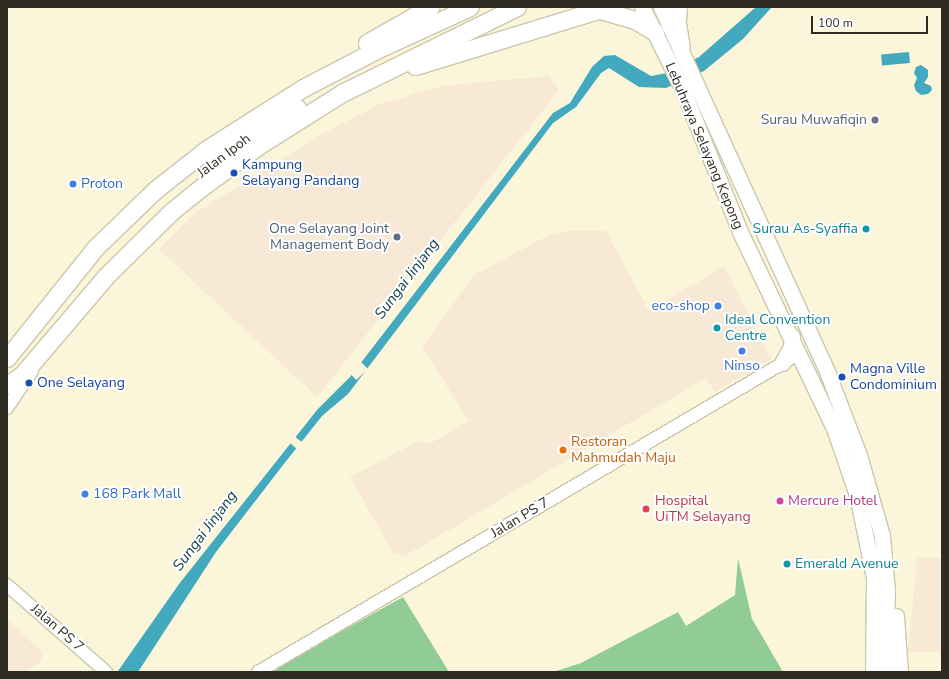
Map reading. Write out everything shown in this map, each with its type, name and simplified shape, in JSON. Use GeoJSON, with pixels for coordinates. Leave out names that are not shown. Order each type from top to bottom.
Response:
{"type":"FeatureCollection","features":[{"type":"Feature","properties":{"kind":"highway"},"geometry":{"type":"LineString","coordinates":[[207,149],[264,106],[325,67],[430,7]]}},
{"type":"Feature","properties":{"kind":"highway","name":"Jalan Ipoh"},"geometry":{"type":"LineString","coordinates":[[7,358],[96,248],[155,190],[207,149],[303,88],[376,50],[470,7]]}},
{"type":"Feature","properties":{"kind":"highway","name":"Jalan Ipoh"},"geometry":{"type":"LineString","coordinates":[[7,382],[70,301],[110,256],[149,217],[204,171],[255,133],[310,99],[429,38],[499,7]]}},
{"type":"Feature","properties":{"kind":"highway"},"geometry":{"type":"LineString","coordinates":[[7,385],[21,376],[65,322],[106,276],[182,202],[242,158],[318,107],[366,80],[517,7]]}},
{"type":"Feature","properties":{"kind":"highway"},"geometry":{"type":"LineString","coordinates":[[678,7],[677,23],[681,47]]}},
{"type":"Feature","properties":{"kind":"highway"},"geometry":{"type":"LineString","coordinates":[[318,107],[373,81],[408,68],[604,9],[635,20],[655,32]]}},
{"type":"Feature","properties":{"kind":"main road","name":"Lebuhraya Selayang Kepong"},"geometry":{"type":"LineString","coordinates":[[642,7],[682,88],[732,213],[792,336],[834,428],[857,495],[874,578],[872,672]]}},
{"type":"Feature","properties":{"kind":"main road","name":"Lebuhraya Selayang Kepong"},"geometry":{"type":"LineString","coordinates":[[661,7],[681,47],[821,360],[859,455],[882,536],[888,591],[885,672]]}},
{"type":"Feature","properties":{"kind":"main road"},"geometry":{"type":"LineString","coordinates":[[782,363],[791,347],[792,336]]}},
{"type":"Feature","properties":{"kind":"main road"},"geometry":{"type":"LineString","coordinates":[[800,354],[810,353],[821,360]]}},
{"type":"Feature","properties":{"kind":"main road"},"geometry":{"type":"LineString","coordinates":[[888,591],[896,618],[900,672]]}},
{"type":"Feature","properties":{"kind":"street"},"geometry":{"type":"LineString","coordinates":[[7,408],[65,322]]}},
{"type":"Feature","properties":{"kind":"street","name":"Jalan PS 7"},"geometry":{"type":"LineString","coordinates":[[258,672],[782,363],[800,354]]}},
{"type":"Feature","properties":{"kind":"street"},"geometry":{"type":"LineString","coordinates":[[782,363],[808,373]]}},
{"type":"Feature","properties":{"kind":"street","name":"Jalan PS 7"},"geometry":{"type":"LineString","coordinates":[[7,584],[103,669]]}},
{"type":"Feature","properties":{"kind":"shaded area"},"geometry":{"type":"Polygon","coordinates":[[[549,76],[559,90],[317,397],[159,249],[198,211],[320,135],[380,104],[441,86],[549,76]]]}},
{"type":"Feature","properties":{"kind":"shaded area"},"geometry":{"type":"Polygon","coordinates":[[[567,231],[606,231],[649,311],[724,266],[771,359],[715,392],[706,378],[405,556],[393,553],[350,477],[420,440],[429,444],[469,421],[422,347],[474,275],[551,234],[567,231]]]}},
{"type":"Feature","properties":{"kind":"shaded area"},"geometry":{"type":"Polygon","coordinates":[[[917,558],[942,558],[942,652],[908,652],[917,558]]]}},
{"type":"Feature","properties":{"kind":"shaded area"},"geometry":{"type":"Polygon","coordinates":[[[7,620],[41,651],[42,657],[39,663],[26,672],[7,672],[7,620]]]}},
{"type":"Feature","properties":{"kind":"green space"},"geometry":{"type":"Polygon","coordinates":[[[738,558],[752,619],[783,672],[553,672],[581,663],[678,612],[686,626],[735,595],[738,558]]]}},
{"type":"Feature","properties":{"kind":"green space"},"geometry":{"type":"Polygon","coordinates":[[[403,597],[449,672],[268,672],[403,597]]]}},
{"type":"Feature","properties":{"kind":"water"},"geometry":{"type":"Polygon","coordinates":[[[756,7],[772,7],[743,39],[704,71],[666,88],[639,87],[609,68],[601,73],[576,107],[553,123],[348,394],[322,416],[283,465],[216,552],[138,672],[118,671],[179,584],[317,410],[350,377],[553,113],[570,103],[592,67],[604,56],[615,55],[651,76],[667,73],[699,57],[756,7]]]}},
{"type":"Feature","properties":{"kind":"water"},"geometry":{"type":"Polygon","coordinates":[[[909,52],[910,63],[882,65],[881,54],[909,52]]]}},
{"type":"Feature","properties":{"kind":"water"},"geometry":{"type":"Polygon","coordinates":[[[921,65],[928,70],[928,77],[924,83],[931,86],[932,90],[928,94],[921,95],[916,91],[914,85],[917,78],[914,73],[916,67],[921,65]]]}},
{"type":"Feature","properties":{"kind":"pier"},"geometry":{"type":"Polygon","coordinates":[[[360,361],[368,369],[356,380],[349,372],[360,361]]]}},
{"type":"Feature","properties":{"kind":"pier"},"geometry":{"type":"Polygon","coordinates":[[[294,436],[303,443],[298,450],[289,442],[294,436]]]}},
{"type":"Feature","properties":{"kind":"place","name":"Surau Muwafiqin"},"geometry":{"type":"Point","coordinates":[875,120]}},
{"type":"Feature","properties":{"kind":"place","name":"Kampung Selayang Pandang"},"geometry":{"type":"Point","coordinates":[234,173]}},
{"type":"Feature","properties":{"kind":"place","name":"Proton"},"geometry":{"type":"Point","coordinates":[73,184]}},
{"type":"Feature","properties":{"kind":"place","name":"Surau As-Syaffia"},"geometry":{"type":"Point","coordinates":[866,229]}},
{"type":"Feature","properties":{"kind":"place","name":"One Selayang Joint Management Body"},"geometry":{"type":"Point","coordinates":[397,237]}},
{"type":"Feature","properties":{"kind":"place","name":"eco-shop"},"geometry":{"type":"Point","coordinates":[718,306]}},
{"type":"Feature","properties":{"kind":"place","name":"Ideal Convention Centre"},"geometry":{"type":"Point","coordinates":[717,328]}},
{"type":"Feature","properties":{"kind":"place","name":"Ninso"},"geometry":{"type":"Point","coordinates":[742,351]}},
{"type":"Feature","properties":{"kind":"place","name":"Magna Ville Condominium"},"geometry":{"type":"Point","coordinates":[842,377]}},
{"type":"Feature","properties":{"kind":"place","name":"One Selayang"},"geometry":{"type":"Point","coordinates":[29,383]}},
{"type":"Feature","properties":{"kind":"place","name":"Restoran Mahmudah Maju"},"geometry":{"type":"Point","coordinates":[563,450]}},
{"type":"Feature","properties":{"kind":"place","name":"168 Park Mall"},"geometry":{"type":"Point","coordinates":[85,494]}},
{"type":"Feature","properties":{"kind":"place","name":"Mercure Hotel"},"geometry":{"type":"Point","coordinates":[780,501]}},
{"type":"Feature","properties":{"kind":"place","name":"Hospital UiTM Selayang"},"geometry":{"type":"Point","coordinates":[646,509]}},
{"type":"Feature","properties":{"kind":"place","name":"Emerald Avenue"},"geometry":{"type":"Point","coordinates":[787,564]}},
{"type":"Feature","properties":{"kind":"water label","name":"Sungai Jinjang"},"geometry":{"type":"Point","coordinates":[407,279]}},
{"type":"Feature","properties":{"kind":"water label","name":"Sungai Jinjang"},"geometry":{"type":"Point","coordinates":[205,531]}}]}
